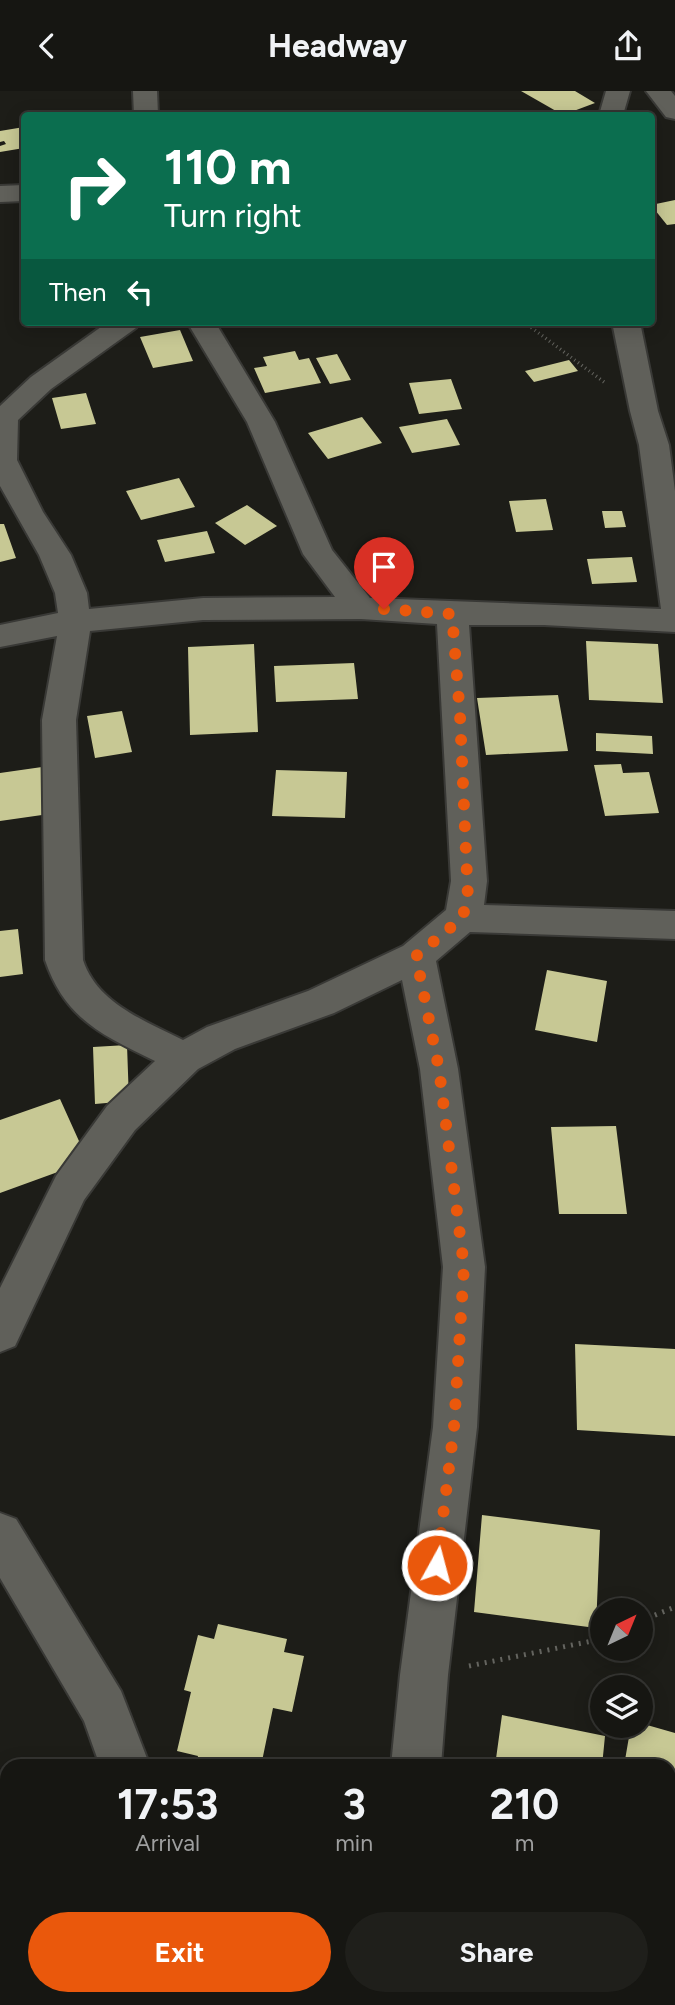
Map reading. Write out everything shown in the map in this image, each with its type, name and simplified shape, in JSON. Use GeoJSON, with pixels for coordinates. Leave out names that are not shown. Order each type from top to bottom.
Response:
{"type":"FeatureCollection","features":[{"type":"Feature","properties":{"kind":"street"},"geometry":{"type":"LineString","coordinates":[[145,91],[146,112]]}},
{"type":"Feature","properties":{"kind":"street"},"geometry":{"type":"LineString","coordinates":[[612,112],[618,91]]}},
{"type":"Feature","properties":{"kind":"street"},"geometry":{"type":"LineString","coordinates":[[658,91],[675,112]]}},
{"type":"Feature","properties":{"kind":"street"},"geometry":{"type":"LineString","coordinates":[[0,194],[21,193]]}},
{"type":"Feature","properties":{"kind":"street"},"geometry":{"type":"LineString","coordinates":[[120,326],[41,383],[4,418],[2,460],[28,512],[55,555],[71,593],[75,621],[59,720],[64,960],[74,986],[95,1007],[129,1030],[184,1058]]}},
{"type":"Feature","properties":{"kind":"street"},"geometry":{"type":"LineString","coordinates":[[203,326],[261,422],[318,554],[361,608]]}},
{"type":"Feature","properties":{"kind":"street"},"geometry":{"type":"LineString","coordinates":[[627,326],[644,411],[654,445],[675,606]]}},
{"type":"Feature","properties":{"kind":"street"},"geometry":{"type":"LineString","coordinates":[[0,636],[75,621],[203,609],[361,608],[452,614],[544,614],[675,621]]}},
{"type":"Feature","properties":{"kind":"street"},"geometry":{"type":"LineString","coordinates":[[0,1332],[70,1188],[121,1118],[184,1058],[221,1038],[321,1002],[416,956],[462,918],[468,899],[469,881],[452,614]]}},
{"type":"Feature","properties":{"kind":"street"},"geometry":{"type":"LineString","coordinates":[[462,918],[675,925]]}},
{"type":"Feature","properties":{"kind":"street"},"geometry":{"type":"LineString","coordinates":[[416,956],[439,1069],[464,1267],[454,1427],[416,1759]]}},
{"type":"Feature","properties":{"kind":"street"},"geometry":{"type":"LineString","coordinates":[[0,1535],[104,1708],[122,1759]]}},
{"type":"Feature","properties":{"kind":"path"},"geometry":{"type":"LineString","coordinates":[[529,326],[644,411]]}},
{"type":"Feature","properties":{"kind":"path"},"geometry":{"type":"LineString","coordinates":[[653,1616],[675,1607]]}},
{"type":"Feature","properties":{"kind":"path"},"geometry":{"type":"LineString","coordinates":[[424,1675],[590,1641]]}},
{"type":"Feature","properties":{"kind":"building"},"geometry":{"type":"Polygon","coordinates":[[[521,91],[575,91],[595,103],[571,112],[558,112],[521,91]]]}},
{"type":"Feature","properties":{"kind":"building"},"geometry":{"type":"Polygon","coordinates":[[[21,128],[21,148],[0,152],[0,146],[6,144],[4,141],[0,142],[0,131],[21,128]]]}},
{"type":"Feature","properties":{"kind":"building"},"geometry":{"type":"Polygon","coordinates":[[[675,200],[675,224],[667,225],[655,210],[655,204],[675,200]]]}},
{"type":"Feature","properties":{"kind":"building"},"geometry":{"type":"Polygon","coordinates":[[[180,330],[193,361],[153,368],[140,337],[180,330]]]}},
{"type":"Feature","properties":{"kind":"building"},"geometry":{"type":"Polygon","coordinates":[[[295,351],[299,360],[309,358],[321,383],[265,393],[254,368],[267,366],[263,357],[295,351]]]}},
{"type":"Feature","properties":{"kind":"building"},"geometry":{"type":"Polygon","coordinates":[[[337,354],[351,380],[330,384],[316,358],[337,354]]]}},
{"type":"Feature","properties":{"kind":"building"},"geometry":{"type":"Polygon","coordinates":[[[569,360],[578,371],[534,382],[525,371],[569,360]]]}},
{"type":"Feature","properties":{"kind":"building"},"geometry":{"type":"Polygon","coordinates":[[[451,379],[462,409],[419,414],[409,383],[451,379]]]}},
{"type":"Feature","properties":{"kind":"building"},"geometry":{"type":"Polygon","coordinates":[[[86,393],[96,424],[61,429],[52,398],[86,393]]]}},
{"type":"Feature","properties":{"kind":"building"},"geometry":{"type":"Polygon","coordinates":[[[362,417],[382,443],[328,459],[308,433],[362,417]]]}},
{"type":"Feature","properties":{"kind":"building"},"geometry":{"type":"Polygon","coordinates":[[[447,419],[460,445],[412,453],[399,427],[447,419]]]}},
{"type":"Feature","properties":{"kind":"building"},"geometry":{"type":"Polygon","coordinates":[[[179,478],[195,507],[141,520],[126,491],[179,478]]]}},
{"type":"Feature","properties":{"kind":"building"},"geometry":{"type":"Polygon","coordinates":[[[546,499],[553,530],[516,532],[509,501],[546,499]]]}},
{"type":"Feature","properties":{"kind":"building"},"geometry":{"type":"Polygon","coordinates":[[[247,505],[277,526],[245,545],[215,523],[247,505]]]}},
{"type":"Feature","properties":{"kind":"building"},"geometry":{"type":"Polygon","coordinates":[[[602,511],[622,511],[626,527],[605,528],[602,511]]]}},
{"type":"Feature","properties":{"kind":"building"},"geometry":{"type":"Polygon","coordinates":[[[0,524],[4,524],[16,558],[0,562],[0,524]]]}},
{"type":"Feature","properties":{"kind":"building"},"geometry":{"type":"Polygon","coordinates":[[[207,531],[215,553],[165,562],[157,540],[207,531]]]}},
{"type":"Feature","properties":{"kind":"building"},"geometry":{"type":"Polygon","coordinates":[[[632,557],[637,582],[592,584],[587,559],[632,557]]]}},
{"type":"Feature","properties":{"kind":"building"},"geometry":{"type":"Polygon","coordinates":[[[586,641],[658,644],[663,703],[589,700],[586,641]]]}},
{"type":"Feature","properties":{"kind":"building"},"geometry":{"type":"Polygon","coordinates":[[[254,644],[258,732],[190,735],[188,647],[254,644]]]}},
{"type":"Feature","properties":{"kind":"building"},"geometry":{"type":"Polygon","coordinates":[[[354,663],[358,699],[276,702],[274,666],[354,663]]]}},
{"type":"Feature","properties":{"kind":"building"},"geometry":{"type":"Polygon","coordinates":[[[558,695],[568,751],[486,755],[477,698],[558,695]]]}},
{"type":"Feature","properties":{"kind":"building"},"geometry":{"type":"Polygon","coordinates":[[[122,711],[132,752],[95,758],[87,716],[122,711]]]}},
{"type":"Feature","properties":{"kind":"building"},"geometry":{"type":"Polygon","coordinates":[[[596,733],[652,736],[653,754],[596,751],[596,733]]]}},
{"type":"Feature","properties":{"kind":"building"},"geometry":{"type":"Polygon","coordinates":[[[621,764],[623,773],[649,772],[659,813],[605,816],[594,765],[621,764]]]}},
{"type":"Feature","properties":{"kind":"building"},"geometry":{"type":"Polygon","coordinates":[[[42,767],[49,814],[0,821],[0,773],[42,767]]]}},
{"type":"Feature","properties":{"kind":"building"},"geometry":{"type":"Polygon","coordinates":[[[276,770],[347,772],[345,818],[272,816],[276,770]]]}},
{"type":"Feature","properties":{"kind":"building"},"geometry":{"type":"Polygon","coordinates":[[[18,929],[23,974],[0,977],[0,931],[18,929]]]}},
{"type":"Feature","properties":{"kind":"building"},"geometry":{"type":"Polygon","coordinates":[[[547,970],[607,981],[597,1042],[535,1030],[547,970]]]}},
{"type":"Feature","properties":{"kind":"building"},"geometry":{"type":"Polygon","coordinates":[[[127,1045],[129,1101],[95,1104],[93,1047],[127,1045]]]}},
{"type":"Feature","properties":{"kind":"building"},"geometry":{"type":"Polygon","coordinates":[[[60,1099],[88,1161],[0,1193],[0,1120],[60,1099]]]}},
{"type":"Feature","properties":{"kind":"building"},"geometry":{"type":"Polygon","coordinates":[[[616,1126],[627,1214],[559,1214],[551,1127],[616,1126]]]}},
{"type":"Feature","properties":{"kind":"building"},"geometry":{"type":"Polygon","coordinates":[[[575,1344],[675,1349],[675,1436],[577,1430],[575,1344]]]}},
{"type":"Feature","properties":{"kind":"building"},"geometry":{"type":"Polygon","coordinates":[[[482,1515],[600,1530],[597,1598],[590,1598],[590,1627],[474,1612],[482,1515]]]}},
{"type":"Feature","properties":{"kind":"building"},"geometry":{"type":"Polygon","coordinates":[[[218,1624],[287,1639],[284,1652],[304,1656],[292,1712],[273,1708],[262,1759],[197,1759],[198,1756],[177,1751],[191,1692],[184,1690],[198,1635],[214,1639],[218,1624]]]}},
{"type":"Feature","properties":{"kind":"building"},"geometry":{"type":"Polygon","coordinates":[[[502,1715],[590,1733],[590,1738],[605,1738],[603,1759],[496,1759],[502,1715]]]}},
{"type":"Feature","properties":{"kind":"building"},"geometry":{"type":"Polygon","coordinates":[[[653,1727],[675,1733],[675,1759],[625,1759],[629,1738],[653,1738],[653,1727]]]}},
{"type":"Feature","properties":{"kind":"route"},"geometry":{"type":"LineString","coordinates":[[384,609],[452,614],[460,715],[468,899],[462,918],[416,956],[439,1069],[464,1267],[454,1427],[437,1565]]}}]}
